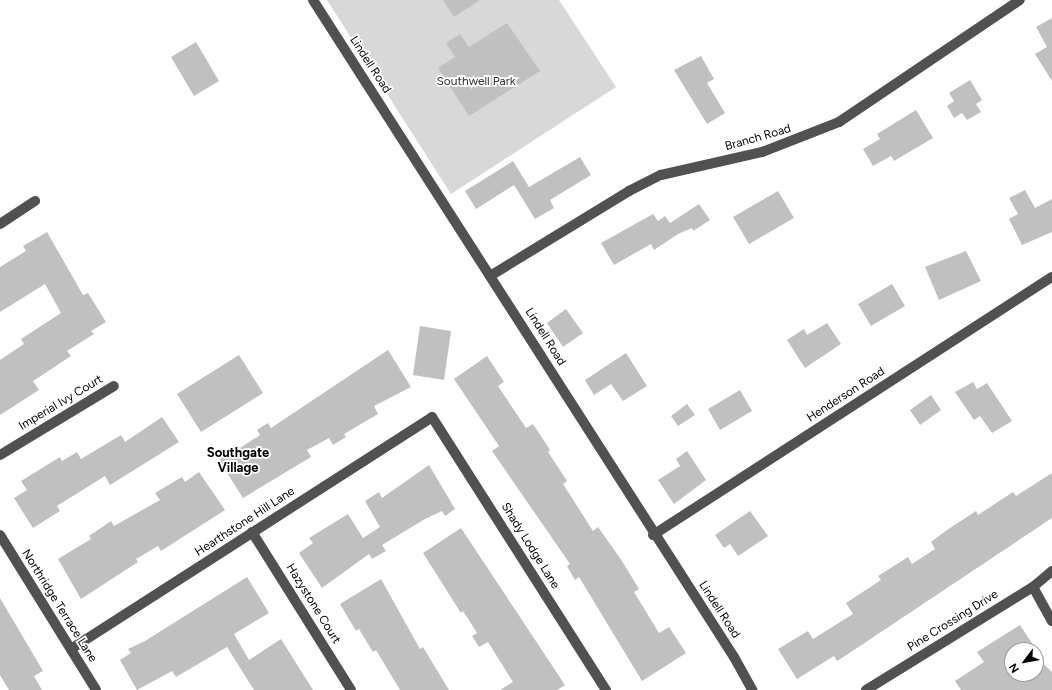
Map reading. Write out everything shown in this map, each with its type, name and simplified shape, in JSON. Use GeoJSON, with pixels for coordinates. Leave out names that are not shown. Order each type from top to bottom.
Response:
{"type":"FeatureCollection","features":[{"type":"Feature","properties":{"kind":"street","name":"Lindell Road"},"geometry":{"type":"LineString","coordinates":[[313,0],[734,657],[752,690]]}},
{"type":"Feature","properties":{"kind":"street","name":"Branch Road"},"geometry":{"type":"LineString","coordinates":[[490,276],[661,174],[762,152],[838,122],[1020,0]]}},
{"type":"Feature","properties":{"kind":"street"},"geometry":{"type":"LineString","coordinates":[[0,224],[35,202]]}},
{"type":"Feature","properties":{"kind":"street","name":"Henderson Road"},"geometry":{"type":"LineString","coordinates":[[654,534],[1052,278]]}},
{"type":"Feature","properties":{"kind":"street","name":"Imperial Ivy Court"},"geometry":{"type":"LineString","coordinates":[[0,455],[114,386]]}},
{"type":"Feature","properties":{"kind":"street","name":"Hearthstone Hill Lane"},"geometry":{"type":"LineString","coordinates":[[71,649],[432,417]]}},
{"type":"Feature","properties":{"kind":"street","name":"Shady Lodge Lane"},"geometry":{"type":"LineString","coordinates":[[432,417],[606,690]]}},
{"type":"Feature","properties":{"kind":"street","name":"Hazystone Court"},"geometry":{"type":"LineString","coordinates":[[252,532],[351,690]]}},
{"type":"Feature","properties":{"kind":"street","name":"Northridge Terrace Lane"},"geometry":{"type":"LineString","coordinates":[[0,535],[96,690]]}},
{"type":"Feature","properties":{"kind":"street","name":"Pine Crossing Drive"},"geometry":{"type":"LineString","coordinates":[[866,690],[1033,587],[1052,571]]}},
{"type":"Feature","properties":{"kind":"street"},"geometry":{"type":"LineString","coordinates":[[1033,587],[1052,621]]}},
{"type":"Feature","properties":{"kind":"green space","name":"Southwell Park"},"geometry":{"type":"Polygon","coordinates":[[[327,0],[559,0],[616,87],[451,194],[327,0]]]}},
{"type":"Feature","properties":{"kind":"building"},"geometry":{"type":"Polygon","coordinates":[[[443,0],[480,0],[454,17],[443,0]]]}},
{"type":"Feature","properties":{"kind":"building"},"geometry":{"type":"Polygon","coordinates":[[[1052,18],[1052,81],[1035,54],[1047,47],[1036,27],[1052,18]]]}},
{"type":"Feature","properties":{"kind":"building"},"geometry":{"type":"Polygon","coordinates":[[[507,23],[540,71],[469,116],[438,68],[455,57],[446,43],[460,34],[469,47],[507,23]]]}},
{"type":"Feature","properties":{"kind":"building"},"geometry":{"type":"Polygon","coordinates":[[[196,42],[219,81],[194,96],[171,57],[196,42]]]}},
{"type":"Feature","properties":{"kind":"building"},"geometry":{"type":"Polygon","coordinates":[[[701,56],[714,79],[707,83],[725,113],[707,124],[674,70],[701,56]]]}},
{"type":"Feature","properties":{"kind":"building"},"geometry":{"type":"Polygon","coordinates":[[[970,80],[982,100],[976,104],[981,112],[967,120],[962,113],[954,118],[947,106],[954,101],[949,93],[970,80]]]}},
{"type":"Feature","properties":{"kind":"building"},"geometry":{"type":"Polygon","coordinates":[[[916,110],[933,138],[894,161],[891,156],[873,166],[863,149],[880,139],[877,134],[916,110]]]}},
{"type":"Feature","properties":{"kind":"building"},"geometry":{"type":"Polygon","coordinates":[[[580,157],[591,175],[550,200],[554,208],[535,219],[514,185],[476,209],[465,191],[513,161],[529,187],[580,157]]]}},
{"type":"Feature","properties":{"kind":"building"},"geometry":{"type":"Polygon","coordinates":[[[1025,190],[1035,208],[1052,199],[1052,232],[1022,245],[1009,219],[1018,214],[1009,198],[1025,190]]]}},
{"type":"Feature","properties":{"kind":"building"},"geometry":{"type":"Polygon","coordinates":[[[778,191],[794,218],[749,244],[733,217],[778,191]]]}},
{"type":"Feature","properties":{"kind":"building"},"geometry":{"type":"Polygon","coordinates":[[[699,204],[710,220],[693,231],[692,228],[678,234],[654,250],[651,244],[614,265],[601,243],[653,214],[658,221],[665,216],[670,223],[699,204]]]}},
{"type":"Feature","properties":{"kind":"building"},"geometry":{"type":"Polygon","coordinates":[[[47,232],[83,295],[88,293],[106,322],[91,331],[94,334],[67,351],[71,356],[33,381],[39,390],[0,415],[0,360],[24,344],[21,339],[61,313],[45,284],[0,312],[0,267],[26,251],[23,246],[47,232]]]}},
{"type":"Feature","properties":{"kind":"building"},"geometry":{"type":"Polygon","coordinates":[[[966,251],[981,281],[939,300],[925,267],[966,251]]]}},
{"type":"Feature","properties":{"kind":"building"},"geometry":{"type":"Polygon","coordinates":[[[892,284],[905,306],[871,326],[858,304],[892,284]]]}},
{"type":"Feature","properties":{"kind":"building"},"geometry":{"type":"Polygon","coordinates":[[[566,309],[583,333],[563,347],[547,323],[566,309]]]}},
{"type":"Feature","properties":{"kind":"building"},"geometry":{"type":"Polygon","coordinates":[[[827,323],[841,344],[805,368],[787,340],[804,329],[807,335],[827,323]]]}},
{"type":"Feature","properties":{"kind":"building"},"geometry":{"type":"Polygon","coordinates":[[[420,326],[451,331],[444,380],[413,375],[420,326]]]}},
{"type":"Feature","properties":{"kind":"building"},"geometry":{"type":"Polygon","coordinates":[[[388,350],[411,387],[374,406],[378,414],[344,434],[346,437],[333,445],[329,438],[307,450],[311,457],[243,498],[219,460],[225,456],[223,453],[234,446],[237,450],[260,435],[257,430],[268,423],[271,428],[388,350]]]}},
{"type":"Feature","properties":{"kind":"building"},"geometry":{"type":"Polygon","coordinates":[[[626,353],[647,386],[623,401],[611,384],[594,395],[585,380],[626,353]]]}},
{"type":"Feature","properties":{"kind":"building"},"geometry":{"type":"Polygon","coordinates":[[[239,355],[263,393],[201,432],[177,394],[239,355]]]}},
{"type":"Feature","properties":{"kind":"building"},"geometry":{"type":"Polygon","coordinates":[[[487,356],[504,382],[498,386],[526,428],[533,424],[550,450],[548,452],[567,481],[563,484],[593,531],[598,527],[622,561],[639,589],[634,592],[659,633],[669,627],[686,653],[642,681],[579,577],[575,580],[567,566],[570,564],[492,451],[499,446],[454,379],[487,356]]]}},
{"type":"Feature","properties":{"kind":"building"},"geometry":{"type":"Polygon","coordinates":[[[973,382],[977,389],[987,383],[1012,421],[992,433],[980,416],[974,420],[955,392],[973,382]]]}},
{"type":"Feature","properties":{"kind":"building"},"geometry":{"type":"Polygon","coordinates":[[[740,390],[752,411],[720,430],[708,409],[740,390]]]}},
{"type":"Feature","properties":{"kind":"building"},"geometry":{"type":"Polygon","coordinates":[[[931,395],[941,410],[920,425],[910,410],[931,395]]]}},
{"type":"Feature","properties":{"kind":"building"},"geometry":{"type":"Polygon","coordinates":[[[687,404],[695,415],[678,426],[671,416],[687,404]]]}},
{"type":"Feature","properties":{"kind":"building"},"geometry":{"type":"Polygon","coordinates":[[[162,417],[179,442],[110,485],[105,476],[57,506],[60,511],[33,528],[14,498],[27,490],[21,481],[60,457],[62,461],[77,452],[81,459],[121,435],[125,442],[162,417]]]}},
{"type":"Feature","properties":{"kind":"building"},"geometry":{"type":"Polygon","coordinates":[[[687,451],[706,480],[674,504],[658,480],[680,466],[676,459],[687,451]]]}},
{"type":"Feature","properties":{"kind":"building"},"geometry":{"type":"Polygon","coordinates":[[[429,465],[455,509],[445,516],[442,511],[425,519],[382,545],[386,551],[372,559],[369,554],[322,588],[299,553],[313,543],[309,538],[348,514],[363,538],[380,527],[365,501],[379,492],[382,498],[429,465]]]}},
{"type":"Feature","properties":{"kind":"building"},"geometry":{"type":"Polygon","coordinates":[[[199,472],[225,510],[161,551],[158,546],[136,559],[138,562],[81,599],[58,559],[91,539],[89,536],[111,521],[114,526],[160,500],[155,493],[182,477],[185,482],[199,472]]]}},
{"type":"Feature","properties":{"kind":"building"},"geometry":{"type":"Polygon","coordinates":[[[1052,473],[1052,518],[837,661],[834,656],[797,679],[778,649],[808,631],[813,639],[853,614],[846,603],[881,580],[878,576],[908,557],[912,564],[935,549],[931,542],[976,511],[978,515],[1013,492],[1016,496],[1052,473]]]}},
{"type":"Feature","properties":{"kind":"building"},"geometry":{"type":"Polygon","coordinates":[[[750,511],[768,536],[738,556],[730,544],[724,548],[715,535],[750,511]]]}},
{"type":"Feature","properties":{"kind":"building"},"geometry":{"type":"Polygon","coordinates":[[[461,528],[565,685],[557,690],[500,690],[513,682],[488,642],[479,647],[472,636],[477,633],[463,611],[461,613],[423,553],[461,528]]]}},
{"type":"Feature","properties":{"kind":"building"},"geometry":{"type":"Polygon","coordinates":[[[247,577],[269,613],[234,634],[249,660],[281,639],[313,690],[254,690],[227,647],[176,677],[172,671],[137,690],[120,660],[131,653],[128,649],[145,641],[247,577]]]}},
{"type":"Feature","properties":{"kind":"building"},"geometry":{"type":"Polygon","coordinates":[[[381,579],[420,649],[423,647],[449,690],[400,690],[376,650],[373,652],[359,629],[356,631],[340,604],[381,579]]]}},
{"type":"Feature","properties":{"kind":"building"},"geometry":{"type":"Polygon","coordinates":[[[0,598],[43,671],[34,676],[42,690],[9,690],[0,675],[0,598]]]}},
{"type":"Feature","properties":{"kind":"building"},"geometry":{"type":"Polygon","coordinates":[[[1020,625],[1031,642],[1004,642],[1004,682],[1044,682],[1044,664],[1052,672],[1052,690],[961,690],[955,681],[984,662],[977,652],[1020,625]]]}},
{"type":"Feature","properties":{"kind":"district","name":"Southgate Village"},"geometry":{"type":"Point","coordinates":[238,462]}}]}
